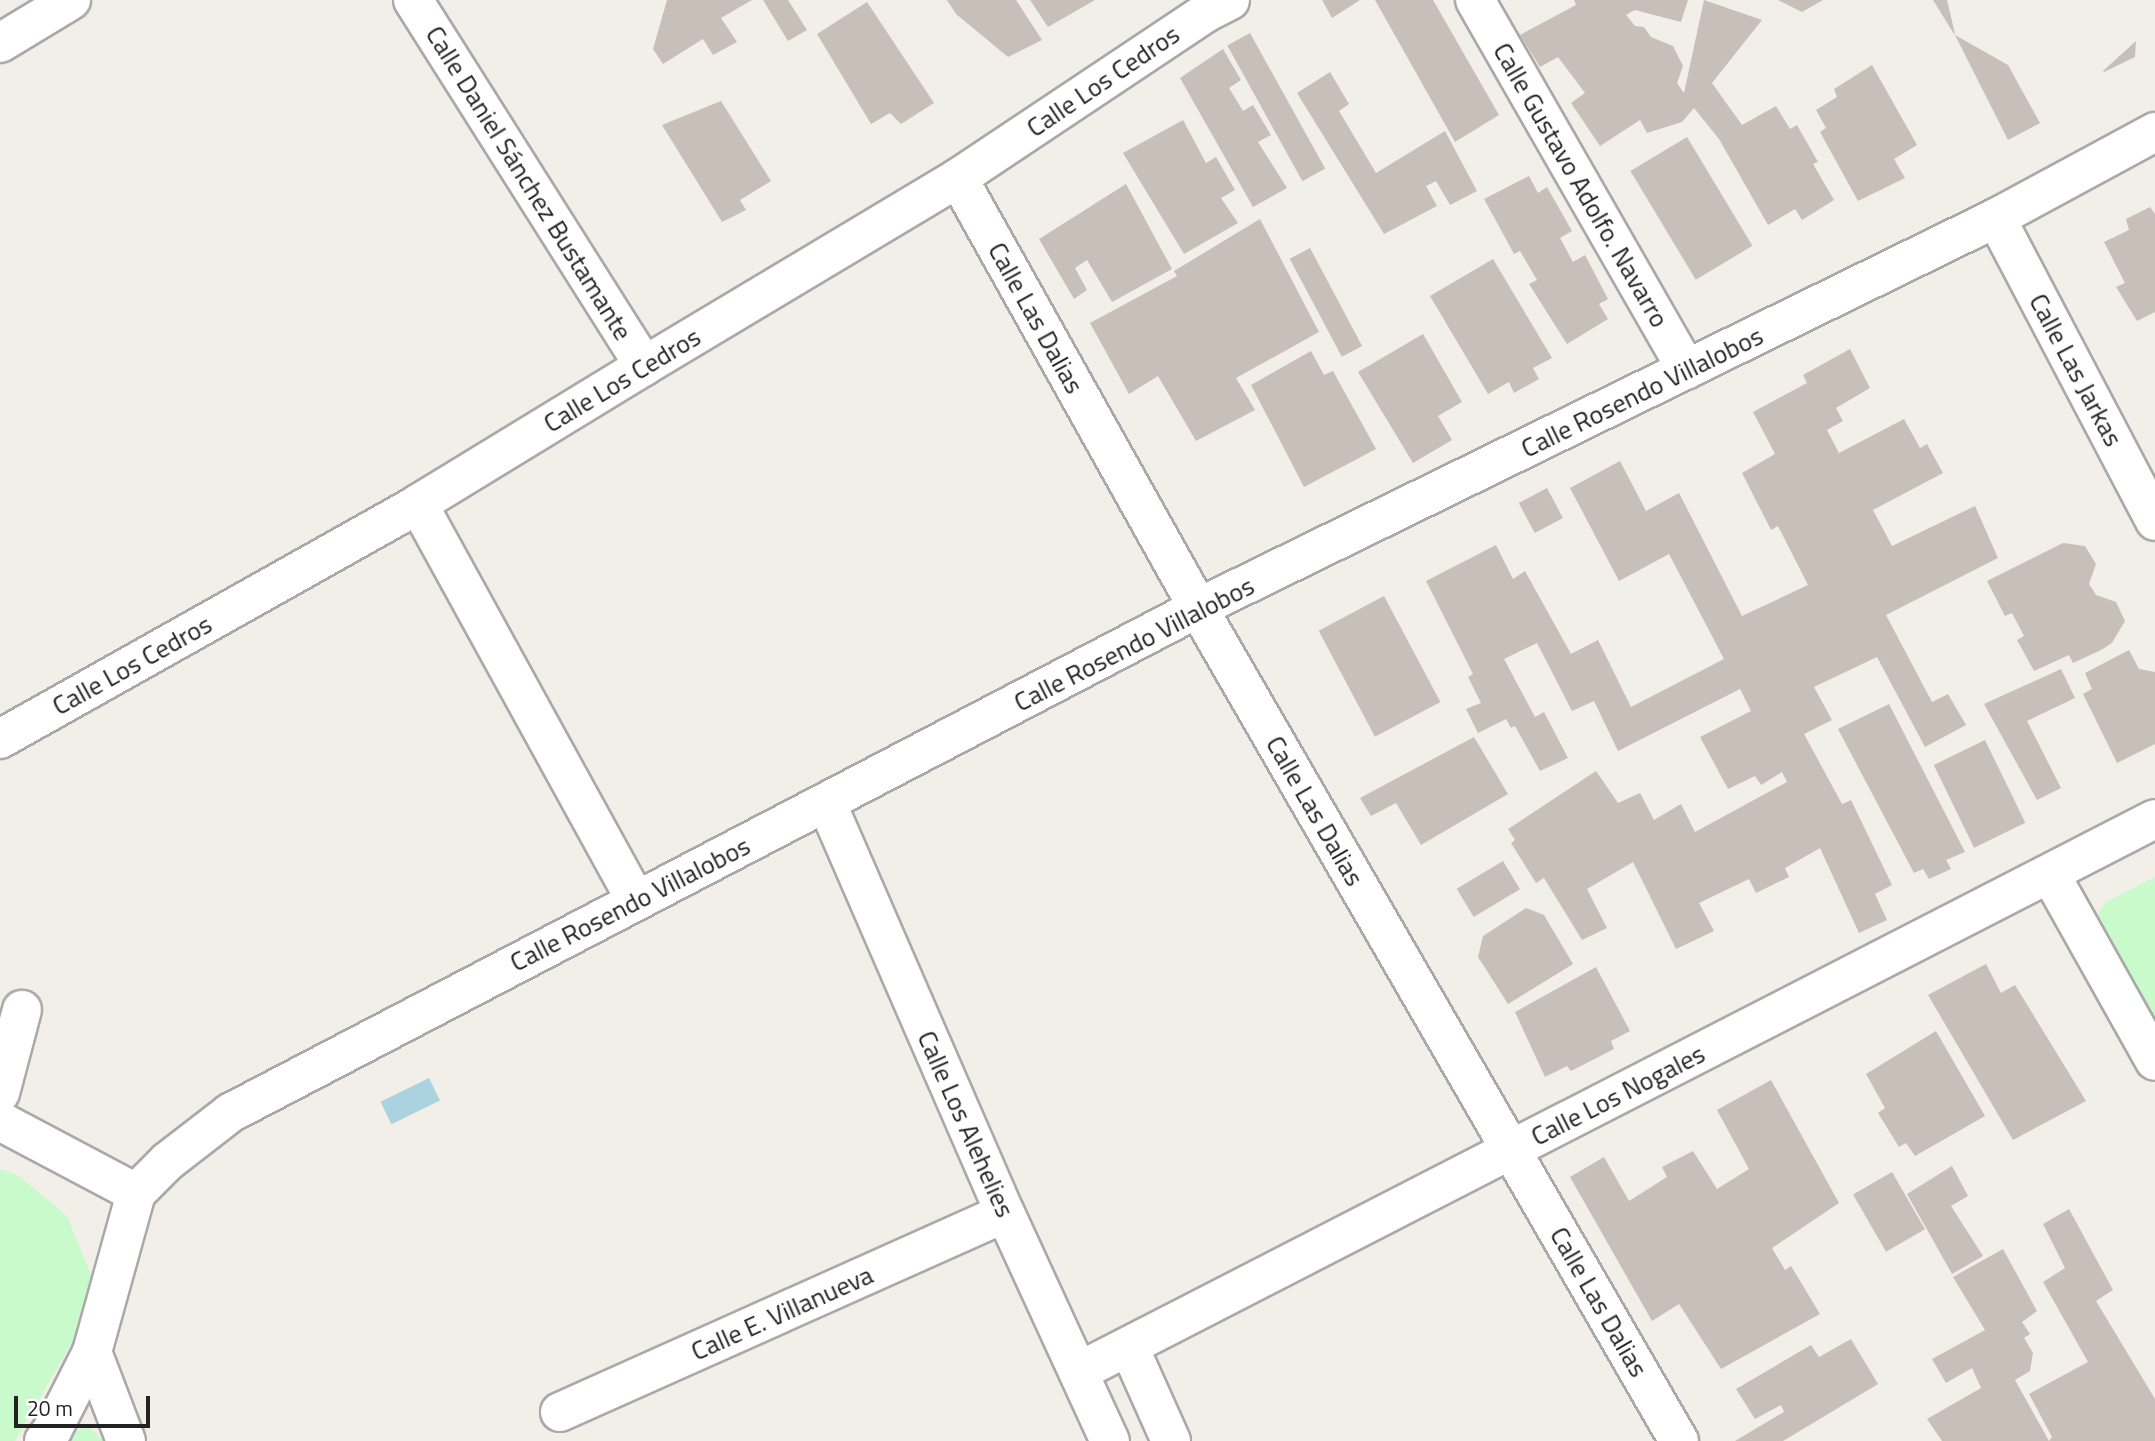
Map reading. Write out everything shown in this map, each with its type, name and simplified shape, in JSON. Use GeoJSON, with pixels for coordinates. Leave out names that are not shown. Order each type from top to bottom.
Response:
{"type":"FeatureCollection","features":[{"type":"Feature","properties":{"kind":"street"},"geometry":{"type":"LineString","coordinates":[[0,43],[71,0]]}},
{"type":"Feature","properties":{"kind":"street","name":"Calle Daniel Sánchez Bustamante"},"geometry":{"type":"LineString","coordinates":[[413,0],[644,366]]}},
{"type":"Feature","properties":{"kind":"street","name":"Calle Gustavo Adolfo. Navarro"},"geometry":{"type":"LineString","coordinates":[[1475,0],[1688,370]]}},
{"type":"Feature","properties":{"kind":"street","name":"Calle Los Cedros"},"geometry":{"type":"LineString","coordinates":[[0,739],[418,504],[958,178],[1211,4]]}},
{"type":"Feature","properties":{"kind":"street","name":"Calle Rosendo Villalobos"},"geometry":{"type":"LineString","coordinates":[[136,1193],[167,1161],[230,1113],[827,804],[1198,608],[1996,218],[2155,132]]}},
{"type":"Feature","properties":{"kind":"street","name":"Calle Las Dalias"},"geometry":{"type":"LineString","coordinates":[[958,178],[1198,608],[1679,1441]]}},
{"type":"Feature","properties":{"kind":"street","name":"Calle Las Jarkas"},"geometry":{"type":"LineString","coordinates":[[1996,218],[2155,521]]}},
{"type":"Feature","properties":{"kind":"street"},"geometry":{"type":"LineString","coordinates":[[418,504],[636,901]]}},
{"type":"Feature","properties":{"kind":"street","name":"Calle Los Alehelies"},"geometry":{"type":"LineString","coordinates":[[827,804],[1005,1213],[1111,1441]]}},
{"type":"Feature","properties":{"kind":"street","name":"Calle Los Nogales"},"geometry":{"type":"LineString","coordinates":[[1080,1371],[2155,819]]}},
{"type":"Feature","properties":{"kind":"street"},"geometry":{"type":"LineString","coordinates":[[2049,874],[2155,1061]]}},
{"type":"Feature","properties":{"kind":"street"},"geometry":{"type":"LineString","coordinates":[[0,1093],[22,1010]]}},
{"type":"Feature","properties":{"kind":"street"},"geometry":{"type":"LineString","coordinates":[[0,1121],[136,1193],[92,1352],[53,1429],[44,1441]]}},
{"type":"Feature","properties":{"kind":"street","name":"Calle E. Villanueva"},"geometry":{"type":"LineString","coordinates":[[560,1412],[1005,1213]]}},
{"type":"Feature","properties":{"kind":"street"},"geometry":{"type":"LineString","coordinates":[[1129,1347],[1171,1441]]}},
{"type":"Feature","properties":{"kind":"street"},"geometry":{"type":"LineString","coordinates":[[92,1352],[126,1441]]}},
{"type":"Feature","properties":{"kind":"green space"},"geometry":{"type":"Polygon","coordinates":[[[2155,877],[2155,1030],[2096,924],[2099,912],[2106,902],[2155,877]]]}},
{"type":"Feature","properties":{"kind":"green space"},"geometry":{"type":"Polygon","coordinates":[[[0,1169],[18,1175],[67,1216],[91,1275],[79,1330],[15,1441],[0,1441],[0,1169]]]}},
{"type":"Feature","properties":{"kind":"green space"},"geometry":{"type":"Polygon","coordinates":[[[87,1425],[104,1441],[68,1441],[72,1435],[87,1425]]]}},
{"type":"Feature","properties":{"kind":"water"},"geometry":{"type":"Polygon","coordinates":[[[429,1078],[440,1100],[391,1124],[380,1102],[429,1078]]]}},
{"type":"Feature","properties":{"kind":"building"},"geometry":{"type":"Polygon","coordinates":[[[667,0],[752,0],[721,18],[737,42],[713,55],[703,39],[663,64],[653,49],[667,0]]]}},
{"type":"Feature","properties":{"kind":"building"},"geometry":{"type":"Polygon","coordinates":[[[763,0],[788,0],[807,30],[788,41],[763,0]]]}},
{"type":"Feature","properties":{"kind":"building"},"geometry":{"type":"Polygon","coordinates":[[[947,0],[1016,0],[1042,40],[1008,57],[956,14],[947,0]]]}},
{"type":"Feature","properties":{"kind":"building"},"geometry":{"type":"Polygon","coordinates":[[[1030,0],[1095,0],[1048,27],[1030,0]]]}},
{"type":"Feature","properties":{"kind":"building"},"geometry":{"type":"Polygon","coordinates":[[[1322,0],[1360,0],[1332,18],[1322,0]]]}},
{"type":"Feature","properties":{"kind":"building"},"geometry":{"type":"Polygon","coordinates":[[[1375,0],[1433,0],[1499,115],[1455,142],[1375,0]]]}},
{"type":"Feature","properties":{"kind":"building"},"geometry":{"type":"Polygon","coordinates":[[[1574,0],[1688,0],[1681,22],[1635,10],[1626,15],[1635,26],[1644,27],[1651,37],[1673,46],[1683,66],[1677,83],[1684,93],[1704,0],[1762,20],[1712,83],[1742,125],[1776,106],[1790,129],[1797,125],[1818,162],[1813,164],[1834,200],[1802,220],[1795,209],[1768,225],[1719,139],[1694,108],[1682,122],[1647,133],[1640,120],[1600,146],[1571,103],[1585,93],[1558,57],[1540,67],[1520,35],[1576,5],[1574,0]]]}},
{"type":"Feature","properties":{"kind":"building"},"geometry":{"type":"Polygon","coordinates":[[[1778,0],[1823,0],[1802,12],[1778,0]]]}},
{"type":"Feature","properties":{"kind":"building"},"geometry":{"type":"Polygon","coordinates":[[[1933,0],[1947,0],[1955,34],[1954,34],[1933,0]]]}},
{"type":"Feature","properties":{"kind":"building"},"geometry":{"type":"Polygon","coordinates":[[[867,2],[934,103],[901,124],[890,113],[871,124],[817,34],[867,2]]]}},
{"type":"Feature","properties":{"kind":"building"},"geometry":{"type":"Polygon","coordinates":[[[1250,33],[1325,169],[1302,181],[1227,46],[1250,33]]]}},
{"type":"Feature","properties":{"kind":"building"},"geometry":{"type":"Polygon","coordinates":[[[1955,35],[2008,65],[2040,123],[2008,140],[1955,35]]]}},
{"type":"Feature","properties":{"kind":"building"},"geometry":{"type":"Polygon","coordinates":[[[2136,41],[2135,57],[2103,71],[2136,41]]]}},
{"type":"Feature","properties":{"kind":"building"},"geometry":{"type":"Polygon","coordinates":[[[1223,49],[1241,80],[1229,88],[1243,111],[1253,105],[1271,135],[1258,142],[1287,188],[1253,207],[1180,78],[1223,49]]]}},
{"type":"Feature","properties":{"kind":"building"},"geometry":{"type":"Polygon","coordinates":[[[1872,65],[1917,145],[1894,159],[1905,178],[1858,201],[1820,132],[1826,128],[1816,110],[1837,97],[1834,89],[1872,65]]]}},
{"type":"Feature","properties":{"kind":"building"},"geometry":{"type":"Polygon","coordinates":[[[1330,72],[1349,104],[1339,111],[1376,173],[1445,131],[1477,191],[1450,205],[1436,181],[1426,186],[1437,206],[1384,234],[1297,93],[1330,72]]]}},
{"type":"Feature","properties":{"kind":"building"},"geometry":{"type":"Polygon","coordinates":[[[721,101],[771,181],[740,200],[746,210],[722,222],[662,125],[721,101]]]}},
{"type":"Feature","properties":{"kind":"building"},"geometry":{"type":"Polygon","coordinates":[[[1183,120],[1206,163],[1216,157],[1235,190],[1221,198],[1238,223],[1184,254],[1123,153],[1183,120]]]}},
{"type":"Feature","properties":{"kind":"building"},"geometry":{"type":"Polygon","coordinates":[[[1687,137],[1752,246],[1696,280],[1630,171],[1687,137]]]}},
{"type":"Feature","properties":{"kind":"building"},"geometry":{"type":"Polygon","coordinates":[[[1529,176],[1538,193],[1547,187],[1572,231],[1560,238],[1573,262],[1585,255],[1608,299],[1599,304],[1608,319],[1567,344],[1529,284],[1537,280],[1520,251],[1514,254],[1484,199],[1529,176]]]}},
{"type":"Feature","properties":{"kind":"building"},"geometry":{"type":"Polygon","coordinates":[[[1126,184],[1172,269],[1112,302],[1087,260],[1075,268],[1087,290],[1074,299],[1039,239],[1126,184]]]}},
{"type":"Feature","properties":{"kind":"building"},"geometry":{"type":"Polygon","coordinates":[[[2150,207],[2155,214],[2155,312],[2137,321],[2116,287],[2125,283],[2104,242],[2129,230],[2126,219],[2150,207]]]}},
{"type":"Feature","properties":{"kind":"building"},"geometry":{"type":"Polygon","coordinates":[[[1260,219],[1319,332],[1236,378],[1255,410],[1196,441],[1158,376],[1129,394],[1090,323],[1177,276],[1174,271],[1260,219]]]}},
{"type":"Feature","properties":{"kind":"building"},"geometry":{"type":"Polygon","coordinates":[[[1310,248],[1362,346],[1342,357],[1290,259],[1310,248]]]}},
{"type":"Feature","properties":{"kind":"building"},"geometry":{"type":"Polygon","coordinates":[[[1493,259],[1552,358],[1533,368],[1539,379],[1514,393],[1509,382],[1488,394],[1430,296],[1493,259]]]}},
{"type":"Feature","properties":{"kind":"building"},"geometry":{"type":"Polygon","coordinates":[[[1423,334],[1462,402],[1438,416],[1452,440],[1413,463],[1358,372],[1423,334]]]}},
{"type":"Feature","properties":{"kind":"building"},"geometry":{"type":"Polygon","coordinates":[[[1850,349],[1870,388],[1836,408],[1843,421],[1827,430],[1839,453],[1904,419],[1920,448],[1927,444],[1943,473],[1873,510],[1892,546],[1975,506],[1998,558],[1886,615],[1932,702],[1948,694],[1966,725],[1925,747],[1877,657],[1814,687],[1832,720],[1804,734],[1842,804],[1851,800],[1892,885],[1875,894],[1887,920],[1859,933],[1820,848],[1785,868],[1789,877],[1756,893],[1749,879],[1699,903],[1714,931],[1676,949],[1633,862],[1587,889],[1607,928],[1582,940],[1544,878],[1536,883],[1511,843],[1515,840],[1508,829],[1596,771],[1618,803],[1640,793],[1654,820],[1681,804],[1695,832],[1787,782],[1782,772],[1761,785],[1755,776],[1728,789],[1700,737],[1751,711],[1740,689],[1618,751],[1594,701],[1572,711],[1537,643],[1504,659],[1535,717],[1544,712],[1568,758],[1540,771],[1515,726],[1511,728],[1506,719],[1478,733],[1466,709],[1481,703],[1468,677],[1473,674],[1426,581],[1496,545],[1513,579],[1525,571],[1571,654],[1598,640],[1631,707],[1724,659],[1669,554],[1619,581],[1570,488],[1620,461],[1646,511],[1679,493],[1742,616],[1808,585],[1778,526],[1771,530],[1742,473],[1775,454],[1753,412],[1807,383],[1803,375],[1850,349]]]}},
{"type":"Feature","properties":{"kind":"building"},"geometry":{"type":"Polygon","coordinates":[[[1311,351],[1324,375],[1333,371],[1376,449],[1304,487],[1251,385],[1311,351]]]}},
{"type":"Feature","properties":{"kind":"building"},"geometry":{"type":"Polygon","coordinates":[[[1547,488],[1563,518],[1535,533],[1519,503],[1547,488]]]}},
{"type":"Feature","properties":{"kind":"building"},"geometry":{"type":"Polygon","coordinates":[[[2063,543],[2085,546],[2096,564],[2089,584],[2096,595],[2116,602],[2125,621],[2112,643],[2101,650],[2073,663],[2069,655],[2034,671],[2017,640],[2024,636],[2012,613],[2005,616],[1987,581],[2063,543]]]}},
{"type":"Feature","properties":{"kind":"building"},"geometry":{"type":"Polygon","coordinates":[[[1384,596],[1440,702],[1375,737],[1319,631],[1384,596]]]}},
{"type":"Feature","properties":{"kind":"building"},"geometry":{"type":"Polygon","coordinates":[[[2129,650],[2139,669],[2155,672],[2155,744],[2117,763],[2083,694],[2092,689],[2085,673],[2129,650]]]}},
{"type":"Feature","properties":{"kind":"building"},"geometry":{"type":"Polygon","coordinates":[[[2061,669],[2075,698],[2027,721],[2061,788],[2037,800],[1984,704],[2061,669]]]}},
{"type":"Feature","properties":{"kind":"building"},"geometry":{"type":"Polygon","coordinates":[[[1889,704],[1965,852],[1946,860],[1951,869],[1929,879],[1923,869],[1914,873],[1838,729],[1889,704]]]}},
{"type":"Feature","properties":{"kind":"building"},"geometry":{"type":"Polygon","coordinates":[[[1474,737],[1508,794],[1421,845],[1396,803],[1371,816],[1360,798],[1474,737]]]}},
{"type":"Feature","properties":{"kind":"building"},"geometry":{"type":"Polygon","coordinates":[[[1985,740],[2025,823],[1974,848],[1934,765],[1985,740]]]}},
{"type":"Feature","properties":{"kind":"building"},"geometry":{"type":"Polygon","coordinates":[[[1503,861],[1520,889],[1474,917],[1457,889],[1503,861]]]}},
{"type":"Feature","properties":{"kind":"building"},"geometry":{"type":"Polygon","coordinates":[[[1526,908],[1544,915],[1573,964],[1508,1004],[1478,957],[1483,936],[1526,908]]]}},
{"type":"Feature","properties":{"kind":"building"},"geometry":{"type":"Polygon","coordinates":[[[1986,964],[2001,993],[2015,985],[2086,1101],[2013,1140],[1928,995],[1986,964]]]}},
{"type":"Feature","properties":{"kind":"building"},"geometry":{"type":"Polygon","coordinates":[[[1596,967],[1630,1031],[1611,1041],[1614,1049],[1571,1071],[1567,1066],[1545,1077],[1515,1012],[1596,967]]]}},
{"type":"Feature","properties":{"kind":"building"},"geometry":{"type":"Polygon","coordinates":[[[1936,1031],[1985,1116],[1915,1156],[1906,1143],[1899,1147],[1878,1113],[1885,1108],[1866,1074],[1936,1031]]]}},
{"type":"Feature","properties":{"kind":"building"},"geometry":{"type":"Polygon","coordinates":[[[1771,1080],[1839,1203],[1772,1248],[1785,1270],[1791,1266],[1820,1314],[1721,1369],[1679,1304],[1652,1321],[1570,1177],[1604,1157],[1629,1201],[1667,1177],[1662,1167],[1693,1151],[1717,1189],[1749,1169],[1717,1110],[1771,1080]]]}},
{"type":"Feature","properties":{"kind":"building"},"geometry":{"type":"Polygon","coordinates":[[[1952,1166],[1968,1196],[1951,1206],[1983,1256],[1952,1274],[1907,1194],[1952,1166]]]}},
{"type":"Feature","properties":{"kind":"building"},"geometry":{"type":"Polygon","coordinates":[[[1892,1172],[1925,1229],[1886,1252],[1853,1194],[1892,1172]]]}},
{"type":"Feature","properties":{"kind":"building"},"geometry":{"type":"Polygon","coordinates":[[[2069,1209],[2113,1290],[2096,1301],[2155,1399],[2155,1441],[2049,1441],[2052,1437],[2029,1394],[2088,1362],[2043,1282],[2065,1268],[2043,1224],[2069,1209]]]}},
{"type":"Feature","properties":{"kind":"building"},"geometry":{"type":"Polygon","coordinates":[[[2003,1249],[2037,1311],[2022,1322],[2030,1334],[2024,1338],[2033,1353],[2030,1371],[2015,1380],[2049,1441],[1942,1441],[1927,1419],[1981,1388],[1972,1368],[1946,1383],[1932,1359],[1985,1330],[1953,1277],[2003,1249]]]}},
{"type":"Feature","properties":{"kind":"building"},"geometry":{"type":"Polygon","coordinates":[[[1851,1339],[1878,1384],[1783,1441],[1735,1441],[1784,1412],[1781,1405],[1755,1419],[1736,1389],[1811,1345],[1819,1357],[1851,1339]]]}}]}
